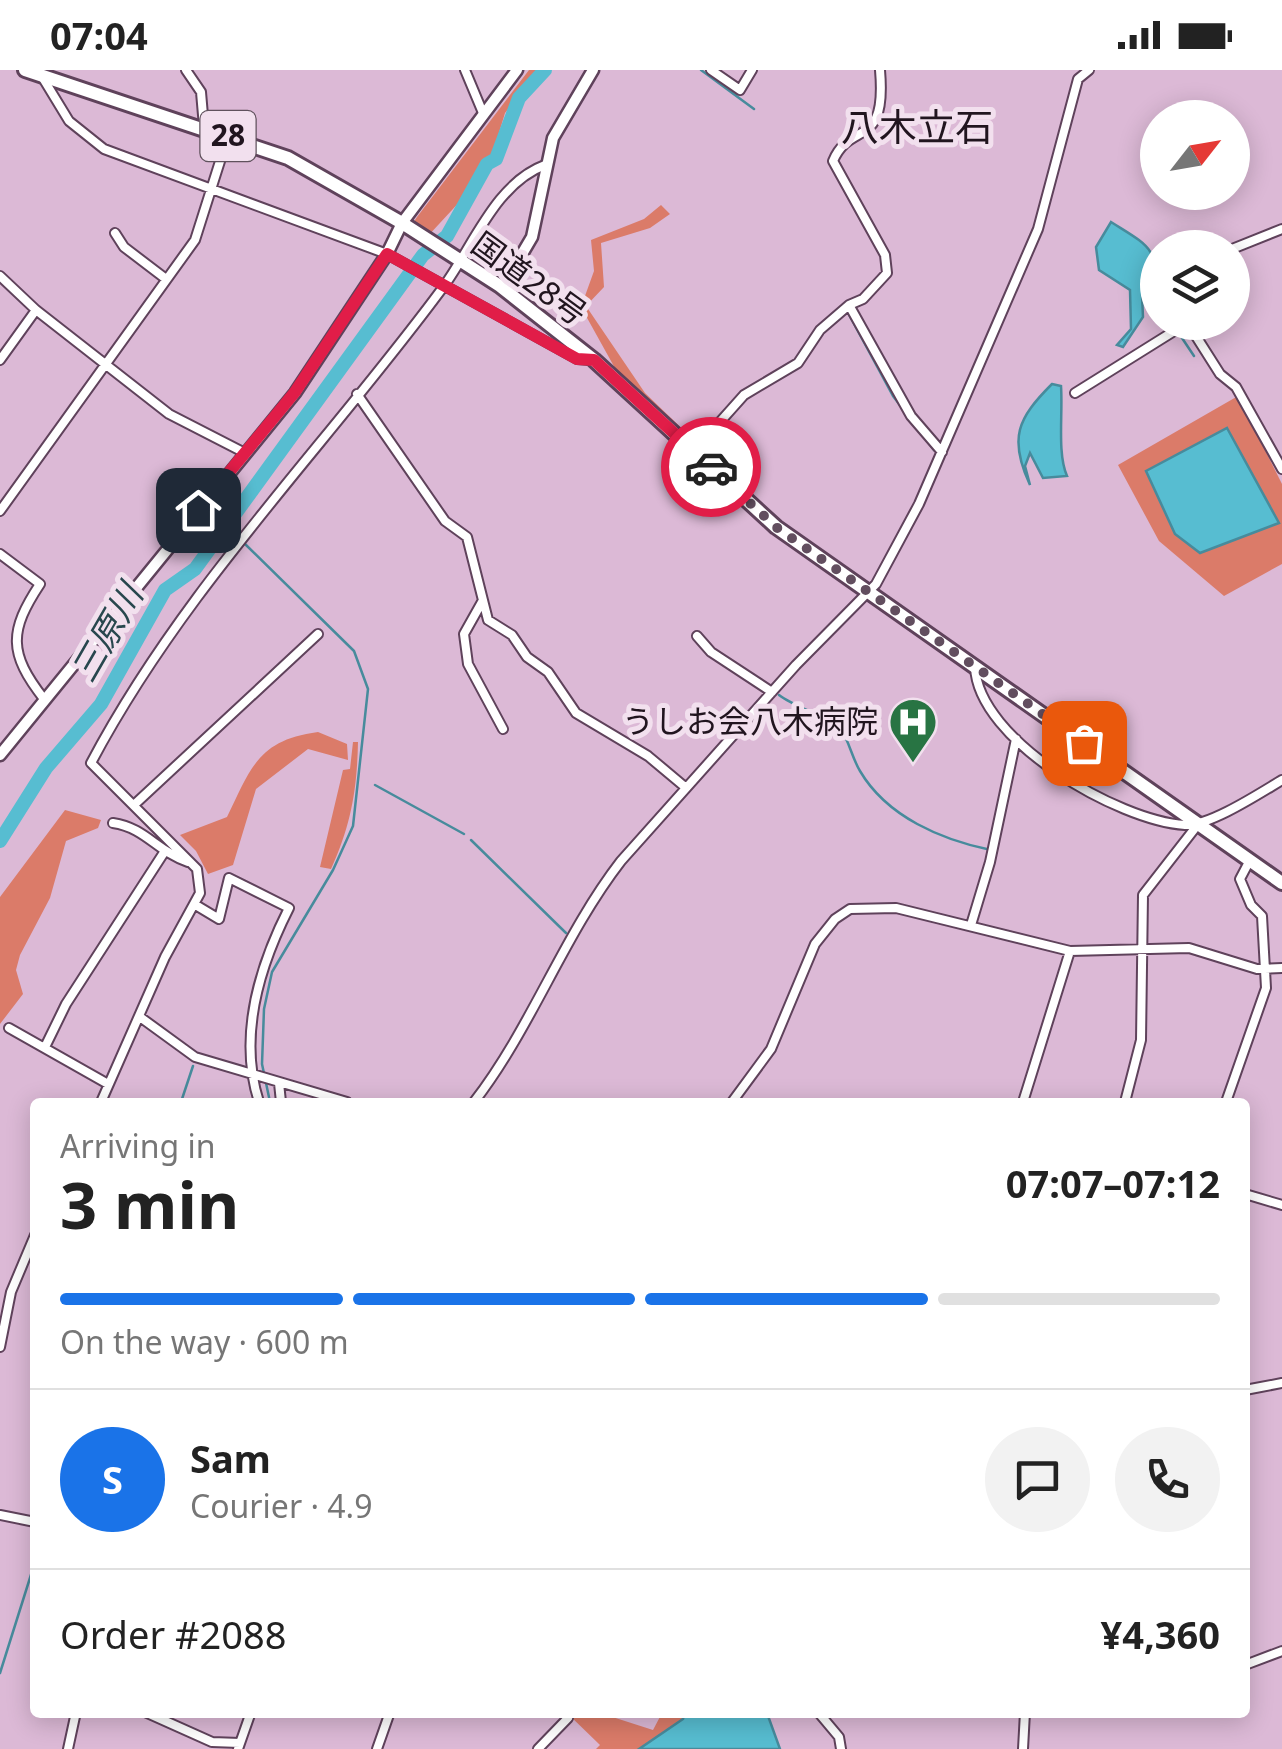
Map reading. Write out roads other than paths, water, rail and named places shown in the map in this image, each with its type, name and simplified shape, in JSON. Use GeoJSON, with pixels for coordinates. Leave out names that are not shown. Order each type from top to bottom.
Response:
{"type":"FeatureCollection","features":[{"type":"Feature","properties":{"kind":"highway","name":"国道28号"},"geometry":{"type":"LineString","coordinates":[[25,70],[302,164],[402,223],[502,288],[594,360],[776,527],[1282,883]]}},
{"type":"Feature","properties":{"kind":"main road"},"geometry":{"type":"LineString","coordinates":[[0,755],[308,375],[391,256],[402,223],[516,70]]}},
{"type":"Feature","properties":{"kind":"main road"},"geometry":{"type":"LineString","coordinates":[[502,288],[532,237],[544,164],[553,138],[593,70]]}},
{"type":"Feature","properties":{"kind":"street"},"geometry":{"type":"LineString","coordinates":[[466,70],[483,114]]}},
{"type":"Feature","properties":{"kind":"street"},"geometry":{"type":"LineString","coordinates":[[711,70],[740,90],[752,70]]}},
{"type":"Feature","properties":{"kind":"street"},"geometry":{"type":"LineString","coordinates":[[694,451],[744,395],[798,362],[820,330],[881,282],[887,265],[833,161],[838,148],[873,127],[880,109],[880,70]]}},
{"type":"Feature","properties":{"kind":"street"},"geometry":{"type":"LineString","coordinates":[[477,1098],[525,1027],[594,896],[685,787],[866,592],[888,562],[942,452],[1038,229],[1078,79],[1088,70]]}},
{"type":"Feature","properties":{"kind":"street"},"geometry":{"type":"LineString","coordinates":[[189,71],[201,92],[204,128]]}},
{"type":"Feature","properties":{"kind":"street"},"geometry":{"type":"LineString","coordinates":[[41,75],[68,120],[104,149],[391,256],[577,359],[594,360]]}},
{"type":"Feature","properties":{"kind":"street"},"geometry":{"type":"LineString","coordinates":[[0,511],[195,240],[228,136]]}},
{"type":"Feature","properties":{"kind":"street"},"geometry":{"type":"LineString","coordinates":[[103,1098],[200,894],[197,869],[91,763],[120,710],[244,535],[357,394],[512,185],[544,164]]}},
{"type":"Feature","properties":{"kind":"street"},"geometry":{"type":"LineString","coordinates":[[1250,242],[1282,229]]}},
{"type":"Feature","properties":{"kind":"street"},"geometry":{"type":"LineString","coordinates":[[115,233],[124,247],[166,280]]}},
{"type":"Feature","properties":{"kind":"street"},"geometry":{"type":"LineString","coordinates":[[0,276],[36,310],[170,414],[245,453]]}},
{"type":"Feature","properties":{"kind":"street"},"geometry":{"type":"LineString","coordinates":[[849,304],[911,416],[942,452]]}},
{"type":"Feature","properties":{"kind":"street"},"geometry":{"type":"LineString","coordinates":[[0,360],[36,310]]}},
{"type":"Feature","properties":{"kind":"street"},"geometry":{"type":"LineString","coordinates":[[1076,393],[1160,340]]}},
{"type":"Feature","properties":{"kind":"street"},"geometry":{"type":"LineString","coordinates":[[1198,340],[1220,374],[1236,386],[1282,469]]}},
{"type":"Feature","properties":{"kind":"street"},"geometry":{"type":"LineString","coordinates":[[357,394],[445,520],[467,537],[488,620],[512,635],[527,657],[548,672],[576,712],[648,756],[685,787]]}},
{"type":"Feature","properties":{"kind":"street"},"geometry":{"type":"LineString","coordinates":[[0,554],[40,584],[17,621],[14,641],[22,667],[44,699]]}},
{"type":"Feature","properties":{"kind":"street"},"geometry":{"type":"LineString","coordinates":[[482,602],[464,634],[468,664],[503,729]]}},
{"type":"Feature","properties":{"kind":"street"},"geometry":{"type":"LineString","coordinates":[[134,804],[318,634]]}},
{"type":"Feature","properties":{"kind":"street"},"geometry":{"type":"LineString","coordinates":[[697,636],[711,652],[772,692]]}},
{"type":"Feature","properties":{"kind":"street"},"geometry":{"type":"LineString","coordinates":[[975,667],[976,680],[1016,739],[1050,770],[1117,806],[1160,820],[1199,823]]}},
{"type":"Feature","properties":{"kind":"street"},"geometry":{"type":"LineString","coordinates":[[971,924],[990,862],[1016,739]]}},
{"type":"Feature","properties":{"kind":"street"},"geometry":{"type":"LineString","coordinates":[[1126,1098],[1141,1040],[1139,948],[1143,895],[1199,823],[1282,780]]}},
{"type":"Feature","properties":{"kind":"street"},"geometry":{"type":"LineString","coordinates":[[113,824],[137,827],[164,854],[192,864]]}},
{"type":"Feature","properties":{"kind":"street"},"geometry":{"type":"LineString","coordinates":[[46,1045],[66,1004],[164,854]]}},
{"type":"Feature","properties":{"kind":"street"},"geometry":{"type":"LineString","coordinates":[[1227,1098],[1267,972],[1262,916],[1251,905],[1240,878],[1250,860]]}},
{"type":"Feature","properties":{"kind":"street"},"geometry":{"type":"LineString","coordinates":[[194,904],[219,919],[229,878],[289,908],[262,960],[253,1076],[259,1098]]}},
{"type":"Feature","properties":{"kind":"street"},"geometry":{"type":"LineString","coordinates":[[735,1098],[770,1050],[815,944],[834,919],[850,910],[881,906],[971,924],[1070,951],[1189,948],[1267,972],[1282,968]]}},
{"type":"Feature","properties":{"kind":"street"},"geometry":{"type":"LineString","coordinates":[[1025,1098],[1070,951]]}},
{"type":"Feature","properties":{"kind":"street"},"geometry":{"type":"LineString","coordinates":[[140,1016],[196,1057],[332,1098]]}},
{"type":"Feature","properties":{"kind":"street"},"geometry":{"type":"LineString","coordinates":[[8,1028],[46,1045],[108,1084]]}},
{"type":"Feature","properties":{"kind":"street"},"geometry":{"type":"LineString","coordinates":[[277,1083],[280,1098]]}},
{"type":"Feature","properties":{"kind":"street"},"geometry":{"type":"LineString","coordinates":[[1250,1195],[1282,1205]]}},
{"type":"Feature","properties":{"kind":"street"},"geometry":{"type":"LineString","coordinates":[[0,1347],[11,1292],[30,1247]]}},
{"type":"Feature","properties":{"kind":"street"},"geometry":{"type":"LineString","coordinates":[[1250,1389],[1282,1383]]}},
{"type":"Feature","properties":{"kind":"street"},"geometry":{"type":"LineString","coordinates":[[0,1515],[30,1521]]}},
{"type":"Feature","properties":{"kind":"street"},"geometry":{"type":"LineString","coordinates":[[1250,1662],[1282,1651]]}},
{"type":"Feature","properties":{"kind":"street"},"geometry":{"type":"LineString","coordinates":[[68,1749],[75,1718]]}},
{"type":"Feature","properties":{"kind":"street"},"geometry":{"type":"LineString","coordinates":[[159,1718],[212,1742],[239,1746],[248,1718]]}},
{"type":"Feature","properties":{"kind":"street"},"geometry":{"type":"LineString","coordinates":[[377,1749],[388,1718]]}},
{"type":"Feature","properties":{"kind":"street"},"geometry":{"type":"LineString","coordinates":[[538,1749],[568,1718]]}},
{"type":"Feature","properties":{"kind":"street"},"geometry":{"type":"LineString","coordinates":[[823,1718],[838,1737],[841,1749]]}},
{"type":"Feature","properties":{"kind":"street"},"geometry":{"type":"LineString","coordinates":[[1023,1749],[1025,1718]]}},
{"type":"Feature","properties":{"kind":"water"},"geometry":{"type":"Polygon","coordinates":[[[1111,222],[1140,241],[1140,322],[1123,347],[1117,345],[1131,329],[1130,290],[1099,270],[1096,247],[1111,222]]]}},
{"type":"Feature","properties":{"kind":"water"},"geometry":{"type":"Polygon","coordinates":[[[1052,384],[1061,386],[1061,445],[1067,476],[1043,478],[1030,453],[1025,466],[1030,485],[1019,454],[1020,430],[1031,408],[1052,384]]]}},
{"type":"Feature","properties":{"kind":"water"},"geometry":{"type":"Polygon","coordinates":[[[1227,428],[1279,523],[1200,553],[1175,534],[1146,471],[1227,428]]]}},
{"type":"Feature","properties":{"kind":"water"},"geometry":{"type":"Polygon","coordinates":[[[769,1718],[780,1749],[639,1749],[683,1719],[769,1718]]]}},
{"type":"Feature","properties":{"kind":"waterway","name":"三原川"},"geometry":{"type":"LineString","coordinates":[[0,841],[46,768],[101,704],[165,590],[195,569],[423,255],[447,236],[487,164],[496,159],[519,98],[545,70]]}},
{"type":"Feature","properties":{"kind":"waterway"},"geometry":{"type":"LineString","coordinates":[[701,70],[754,109]]}},
{"type":"Feature","properties":{"kind":"waterway"},"geometry":{"type":"LineString","coordinates":[[846,309],[893,396],[934,450]]}},
{"type":"Feature","properties":{"kind":"waterway"},"geometry":{"type":"LineString","coordinates":[[1183,340],[1194,356]]}},
{"type":"Feature","properties":{"kind":"waterway"},"geometry":{"type":"LineString","coordinates":[[229,520],[240,536]]}},
{"type":"Feature","properties":{"kind":"waterway"},"geometry":{"type":"LineString","coordinates":[[244,543],[354,651],[368,689],[353,826],[333,870],[272,972],[264,1009],[262,1064],[269,1098]]}},
{"type":"Feature","properties":{"kind":"waterway"},"geometry":{"type":"LineString","coordinates":[[779,695],[840,728],[871,787],[900,814],[935,833],[991,850]]}},
{"type":"Feature","properties":{"kind":"waterway"},"geometry":{"type":"LineString","coordinates":[[375,785],[464,834]]}},
{"type":"Feature","properties":{"kind":"waterway"},"geometry":{"type":"LineString","coordinates":[[471,840],[566,933]]}},
{"type":"Feature","properties":{"kind":"waterway"},"geometry":{"type":"LineString","coordinates":[[182,1098],[193,1066]]}},
{"type":"Feature","properties":{"kind":"waterway"},"geometry":{"type":"LineString","coordinates":[[0,1673],[30,1578]]}},
{"type":"Feature","properties":{"kind":"place","name":"うしお会八木病院"},"geometry":{"type":"Point","coordinates":[913,764]}},
{"type":"Feature","properties":{"kind":"district","name":"八木立石"},"geometry":{"type":"Point","coordinates":[917,128]}}]}
